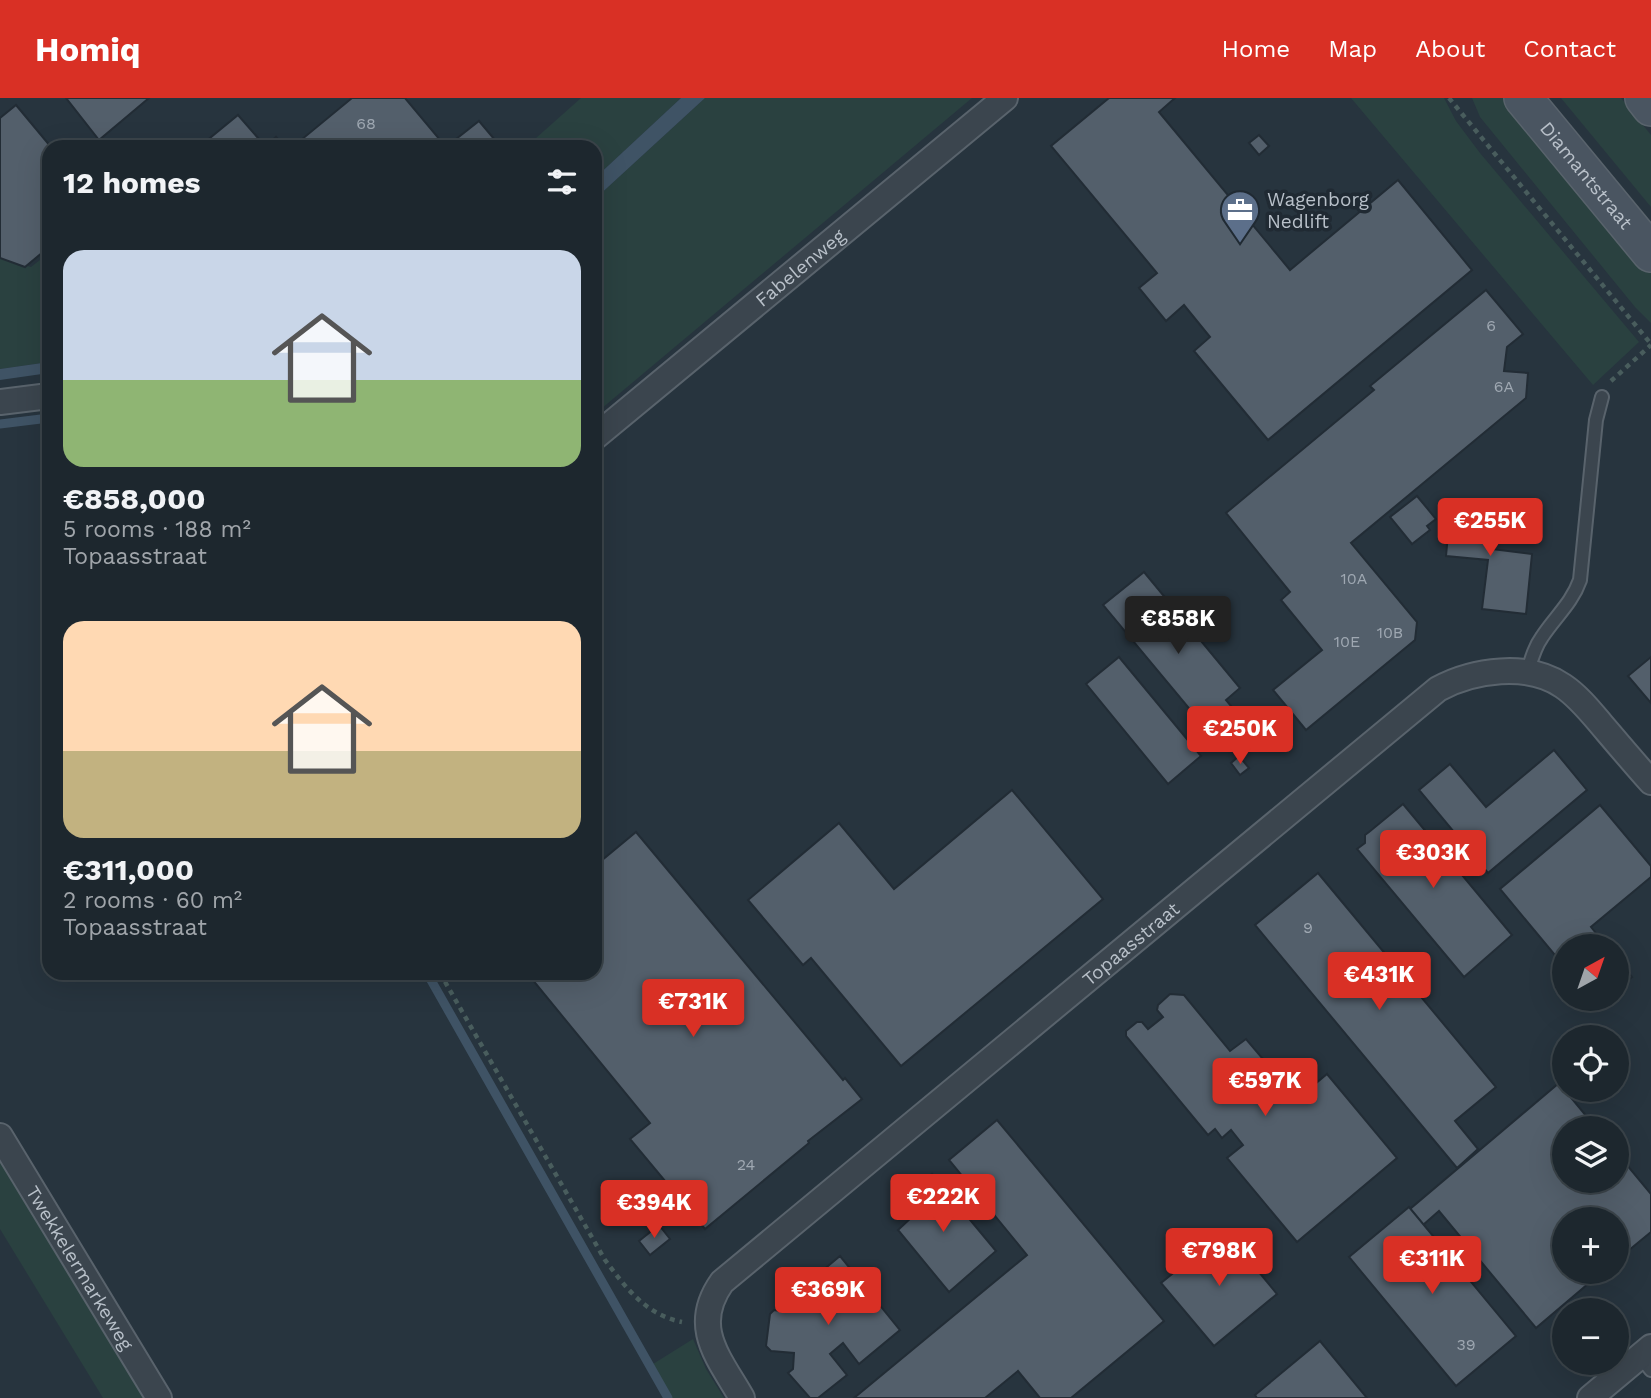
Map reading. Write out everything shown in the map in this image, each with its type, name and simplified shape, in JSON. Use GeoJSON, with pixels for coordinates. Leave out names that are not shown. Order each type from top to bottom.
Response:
{"type":"FeatureCollection","features":[{"type":"Feature","properties":{"kind":"main road","name":"Diamantstraat"},"geometry":{"type":"LineString","coordinates":[[1523,98],[1651,253]]}},
{"type":"Feature","properties":{"kind":"main road"},"geometry":{"type":"LineString","coordinates":[[1644,98],[1651,107]]}},
{"type":"Feature","properties":{"kind":"street","name":"Fabelenweg"},"geometry":{"type":"LineString","coordinates":[[602,431],[1004,98]]}},
{"type":"Feature","properties":{"kind":"street"},"geometry":{"type":"LineString","coordinates":[[0,402],[42,397]]}},
{"type":"Feature","properties":{"kind":"street","name":"Topaasstraat"},"geometry":{"type":"LineString","coordinates":[[707,1327],[712,1296],[722,1282],[1438,689],[1456,680],[1499,670],[1543,677],[1562,685],[1581,702],[1651,782]]}},
{"type":"Feature","properties":{"kind":"street","name":"Twekkelermarkeweg"},"geometry":{"type":"LineString","coordinates":[[0,1136],[159,1398]]}},
{"type":"Feature","properties":{"kind":"street"},"geometry":{"type":"LineString","coordinates":[[707,1327],[712,1345],[742,1398]]}},
{"type":"Feature","properties":{"kind":"street"},"geometry":{"type":"LineString","coordinates":[[1590,1398],[1647,1358]]}},
{"type":"Feature","properties":{"kind":"lane"},"geometry":{"type":"LineString","coordinates":[[1527,674],[1534,651],[1543,635],[1561,615],[1580,580],[1596,420],[1602,397]]}},
{"type":"Feature","properties":{"kind":"path"},"geometry":{"type":"LineString","coordinates":[[1449,98],[1651,345],[1611,381],[1602,397]]}},
{"type":"Feature","properties":{"kind":"path"},"geometry":{"type":"LineString","coordinates":[[444,980],[605,1260],[631,1294],[658,1314],[707,1327]]}},
{"type":"Feature","properties":{"kind":"green space"},"geometry":{"type":"Polygon","coordinates":[[[581,98],[681,98],[602,171],[602,140],[534,140],[581,98]]]}},
{"type":"Feature","properties":{"kind":"green space"},"geometry":{"type":"Polygon","coordinates":[[[705,98],[972,98],[602,408],[602,193],[705,98]]]}},
{"type":"Feature","properties":{"kind":"green space"},"geometry":{"type":"Polygon","coordinates":[[[1351,98],[1444,98],[1456,121],[1480,153],[1639,342],[1593,385],[1351,98]]]}},
{"type":"Feature","properties":{"kind":"green space"},"geometry":{"type":"Polygon","coordinates":[[[1472,98],[1519,98],[1651,257],[1651,323],[1480,117],[1472,98]]]}},
{"type":"Feature","properties":{"kind":"green space"},"geometry":{"type":"Polygon","coordinates":[[[1561,98],[1621,98],[1651,135],[1651,207],[1561,98]]]}},
{"type":"Feature","properties":{"kind":"green space"},"geometry":{"type":"Polygon","coordinates":[[[0,257],[31,267],[42,258],[42,363],[0,369],[0,257]]]}},
{"type":"Feature","properties":{"kind":"green space"},"geometry":{"type":"Polygon","coordinates":[[[0,1145],[153,1398],[103,1398],[0,1229],[0,1145]]]}},
{"type":"Feature","properties":{"kind":"green space"},"geometry":{"type":"Polygon","coordinates":[[[693,1339],[706,1369],[724,1398],[672,1398],[653,1364],[693,1339]]]}},
{"type":"Feature","properties":{"kind":"water"},"geometry":{"type":"Polygon","coordinates":[[[681,98],[705,98],[602,193],[602,171],[681,98]]]}},
{"type":"Feature","properties":{"kind":"water"},"geometry":{"type":"Polygon","coordinates":[[[42,363],[42,374],[0,380],[0,369],[42,363]]]}},
{"type":"Feature","properties":{"kind":"building"},"geometry":{"type":"Polygon","coordinates":[[[66,98],[149,98],[99,140],[66,98]]]}},
{"type":"Feature","properties":{"kind":"building"},"geometry":{"type":"Polygon","coordinates":[[[352,98],[405,98],[440,140],[301,140],[352,98]]]}},
{"type":"Feature","properties":{"kind":"building"},"geometry":{"type":"Polygon","coordinates":[[[1109,98],[1175,98],[1159,112],[1290,270],[1398,180],[1472,270],[1268,440],[1194,351],[1210,337],[1184,305],[1166,321],[1139,288],[1157,273],[1051,146],[1109,98]]]}},
{"type":"Feature","properties":{"kind":"building"},"geometry":{"type":"Polygon","coordinates":[[[16,105],[45,140],[42,140],[42,253],[25,267],[0,258],[0,118],[16,105]]]}},
{"type":"Feature","properties":{"kind":"building"},"geometry":{"type":"Polygon","coordinates":[[[238,115],[260,140],[208,140],[238,115]]]}},
{"type":"Feature","properties":{"kind":"building"},"geometry":{"type":"Polygon","coordinates":[[[479,121],[495,140],[455,140],[479,121]]]}},
{"type":"Feature","properties":{"kind":"building"},"geometry":{"type":"Polygon","coordinates":[[[1259,135],[1269,146],[1259,155],[1249,143],[1259,135]]]}},
{"type":"Feature","properties":{"kind":"building"},"geometry":{"type":"Polygon","coordinates":[[[1486,290],[1523,334],[1507,347],[1504,371],[1528,373],[1526,398],[1351,543],[1417,622],[1415,640],[1306,730],[1273,690],[1322,650],[1281,600],[1290,592],[1226,513],[1374,390],[1370,386],[1486,290]]]}},
{"type":"Feature","properties":{"kind":"building"},"geometry":{"type":"Polygon","coordinates":[[[1417,496],[1436,519],[1427,526],[1430,530],[1412,544],[1390,517],[1417,496]]]}},
{"type":"Feature","properties":{"kind":"building"},"geometry":{"type":"Polygon","coordinates":[[[1451,502],[1495,507],[1491,549],[1532,554],[1526,614],[1482,609],[1488,560],[1446,556],[1451,502]]]}},
{"type":"Feature","properties":{"kind":"building"},"geometry":{"type":"Polygon","coordinates":[[[1144,572],[1240,688],[1226,700],[1248,726],[1222,748],[1103,605],[1144,572]]]}},
{"type":"Feature","properties":{"kind":"building"},"geometry":{"type":"Polygon","coordinates":[[[1119,657],[1201,756],[1168,784],[1086,684],[1119,657]]]}},
{"type":"Feature","properties":{"kind":"building"},"geometry":{"type":"Polygon","coordinates":[[[1651,657],[1651,703],[1628,676],[1651,657]]]}},
{"type":"Feature","properties":{"kind":"building"},"geometry":{"type":"Polygon","coordinates":[[[1554,750],[1587,790],[1488,873],[1419,790],[1450,764],[1486,807],[1554,750]]]}},
{"type":"Feature","properties":{"kind":"building"},"geometry":{"type":"Polygon","coordinates":[[[1239,756],[1249,768],[1240,775],[1231,763],[1239,756]]]}},
{"type":"Feature","properties":{"kind":"building"},"geometry":{"type":"Polygon","coordinates":[[[1012,790],[1103,899],[901,1066],[811,958],[803,965],[748,900],[839,823],[894,889],[1012,790]]]}},
{"type":"Feature","properties":{"kind":"building"},"geometry":{"type":"Polygon","coordinates":[[[1403,804],[1512,935],[1464,977],[1357,849],[1365,843],[1365,835],[1403,804]]]}},
{"type":"Feature","properties":{"kind":"building"},"geometry":{"type":"Polygon","coordinates":[[[1600,805],[1651,866],[1651,877],[1591,927],[1597,934],[1552,934],[1552,952],[1500,889],[1600,805]]]}},
{"type":"Feature","properties":{"kind":"building"},"geometry":{"type":"Polygon","coordinates":[[[636,832],[843,1080],[845,1078],[862,1099],[705,1229],[630,1139],[650,1123],[533,980],[602,980],[602,860],[636,832]]]}},
{"type":"Feature","properties":{"kind":"building"},"geometry":{"type":"Polygon","coordinates":[[[1318,873],[1496,1087],[1455,1121],[1478,1149],[1457,1168],[1255,925],[1318,873]]]}},
{"type":"Feature","properties":{"kind":"building"},"geometry":{"type":"Polygon","coordinates":[[[1170,994],[1184,995],[1230,1051],[1246,1039],[1297,1099],[1327,1074],[1397,1158],[1297,1242],[1227,1158],[1243,1145],[1231,1130],[1222,1138],[1215,1129],[1208,1135],[1126,1036],[1126,1031],[1137,1022],[1142,1022],[1148,1029],[1163,1017],[1157,1010],[1158,1005],[1170,994]]]}},
{"type":"Feature","properties":{"kind":"building"},"geometry":{"type":"Polygon","coordinates":[[[1552,1089],[1552,1102],[1575,1102],[1586,1116],[1552,1116],[1552,1193],[1629,1193],[1629,1167],[1651,1194],[1651,1232],[1629,1250],[1629,1207],[1552,1207],[1552,1284],[1588,1284],[1571,1298],[1552,1298],[1552,1314],[1536,1328],[1439,1211],[1423,1225],[1410,1209],[1552,1089]]]}},
{"type":"Feature","properties":{"kind":"building"},"geometry":{"type":"Polygon","coordinates":[[[997,1120],[1164,1321],[1071,1398],[1040,1398],[1018,1371],[985,1398],[854,1398],[1027,1255],[949,1160],[997,1120]]]}},
{"type":"Feature","properties":{"kind":"building"},"geometry":{"type":"Polygon","coordinates":[[[932,1174],[996,1251],[949,1292],[898,1230],[912,1217],[899,1201],[932,1174]]]}},
{"type":"Feature","properties":{"kind":"building"},"geometry":{"type":"Polygon","coordinates":[[[1409,1207],[1516,1336],[1456,1386],[1349,1257],[1409,1207]]]}},
{"type":"Feature","properties":{"kind":"building"},"geometry":{"type":"Polygon","coordinates":[[[659,1225],[670,1239],[650,1255],[639,1241],[659,1225]]]}},
{"type":"Feature","properties":{"kind":"building"},"geometry":{"type":"Polygon","coordinates":[[[1225,1231],[1277,1294],[1214,1346],[1161,1283],[1225,1231]]]}},
{"type":"Feature","properties":{"kind":"building"},"geometry":{"type":"Polygon","coordinates":[[[840,1256],[900,1330],[859,1364],[843,1343],[830,1354],[847,1375],[818,1398],[810,1398],[788,1373],[793,1369],[794,1353],[771,1351],[766,1346],[770,1314],[774,1310],[781,1311],[781,1307],[798,1291],[840,1256]]]}},
{"type":"Feature","properties":{"kind":"building"},"geometry":{"type":"Polygon","coordinates":[[[1320,1341],[1367,1398],[1257,1398],[1255,1395],[1320,1341]]]}},
{"type":"Feature","properties":{"kind":"waterway"},"geometry":{"type":"LineString","coordinates":[[0,424],[42,419]]}},
{"type":"Feature","properties":{"kind":"waterway"},"geometry":{"type":"LineString","coordinates":[[431,980],[668,1398]]}},
{"type":"Feature","properties":{"kind":"place","name":"Wagenborg Nedlift"},"geometry":{"type":"Point","coordinates":[1240,244]}}]}
